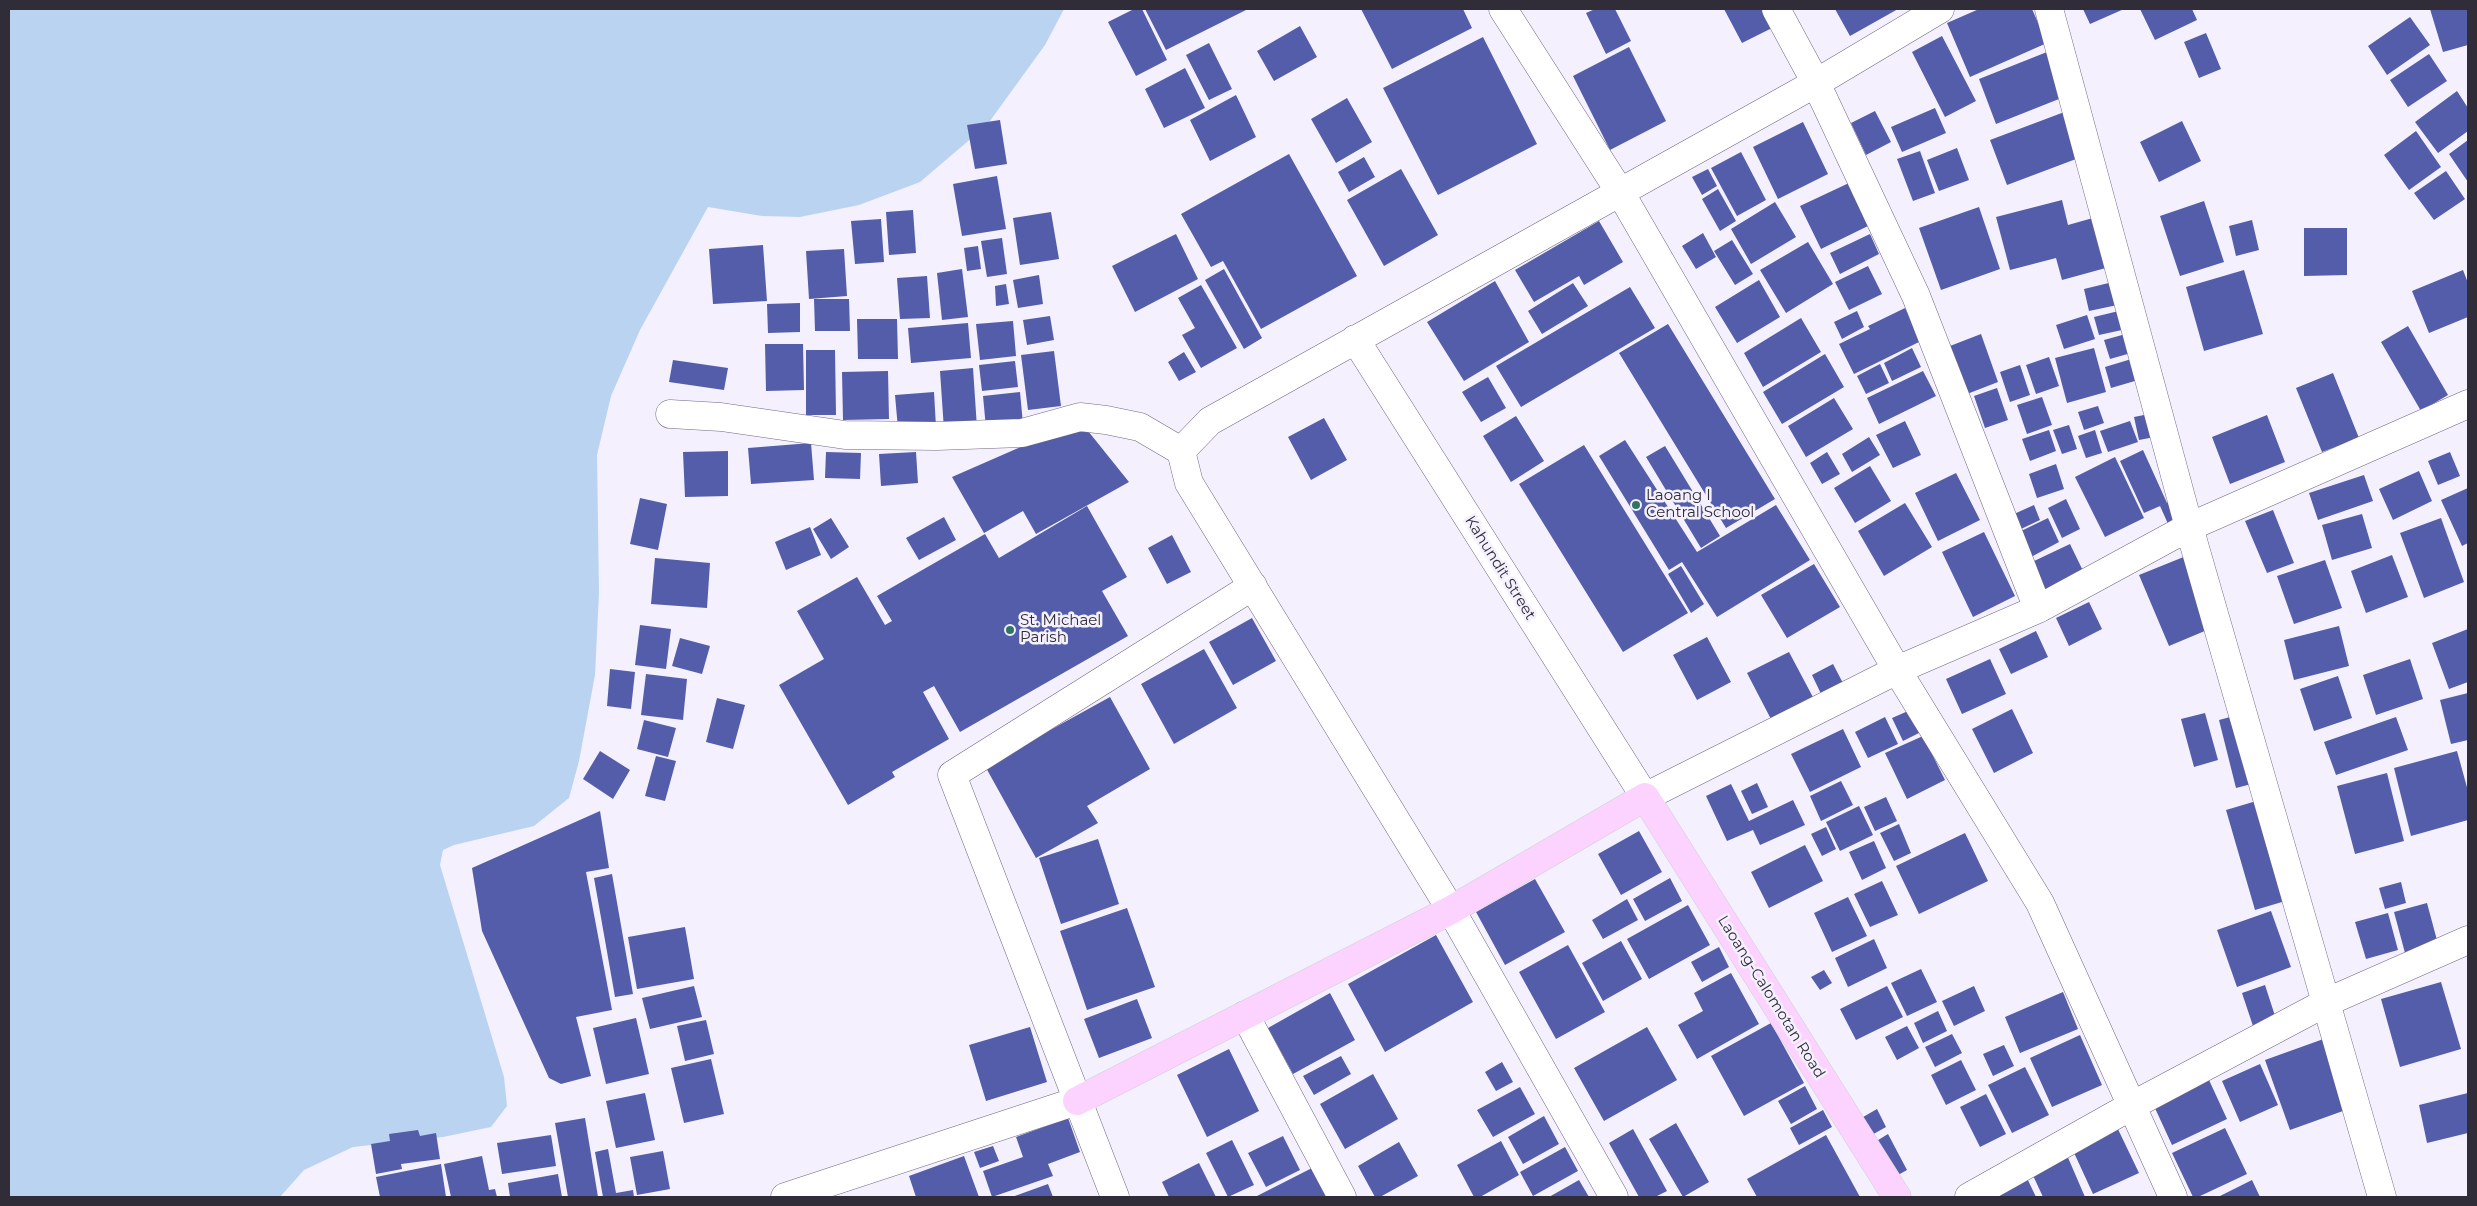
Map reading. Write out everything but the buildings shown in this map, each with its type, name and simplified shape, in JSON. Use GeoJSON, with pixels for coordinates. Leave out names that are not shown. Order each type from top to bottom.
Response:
{"type":"FeatureCollection","features":[{"type":"Feature","properties":{"kind":"main road"},"geometry":{"type":"LineString","coordinates":[[1077,1101],[1451,910],[1645,797]]}},
{"type":"Feature","properties":{"kind":"main road","name":"Laoang-Calomotan Road"},"geometry":{"type":"LineString","coordinates":[[1645,797],[1897,1197]]}},
{"type":"Feature","properties":{"kind":"street"},"geometry":{"type":"LineString","coordinates":[[1502,9],[1620,192],[1897,670],[2040,903],[2173,1197]]}},
{"type":"Feature","properties":{"kind":"street"},"geometry":{"type":"LineString","coordinates":[[1776,9],[1816,83],[1916,296],[2038,610]]}},
{"type":"Feature","properties":{"kind":"street"},"geometry":{"type":"LineString","coordinates":[[1182,450],[1210,420],[1816,83],[1940,9]]}},
{"type":"Feature","properties":{"kind":"street"},"geometry":{"type":"LineString","coordinates":[[2049,9],[2189,528],[2382,1197]]}},
{"type":"Feature","properties":{"kind":"street","name":"Kahundit Street"},"geometry":{"type":"LineString","coordinates":[[1355,339],[1645,797]]}},
{"type":"Feature","properties":{"kind":"street"},"geometry":{"type":"LineString","coordinates":[[1645,797],[1897,670],[2038,610],[2189,528],[2468,404]]}},
{"type":"Feature","properties":{"kind":"street"},"geometry":{"type":"LineString","coordinates":[[670,414],[721,416],[845,435],[937,436],[1022,432],[1080,418],[1106,420],[1140,427],[1182,450],[1189,483],[1451,910],[1614,1197]]}},
{"type":"Feature","properties":{"kind":"street"},"geometry":{"type":"LineString","coordinates":[[1115,1197],[952,775],[1253,586]]}},
{"type":"Feature","properties":{"kind":"street"},"geometry":{"type":"LineString","coordinates":[[1969,1197],[2133,1105],[2327,1002],[2468,940]]}},
{"type":"Feature","properties":{"kind":"street"},"geometry":{"type":"LineString","coordinates":[[1245,1015],[1342,1197]]}},
{"type":"Feature","properties":{"kind":"street"},"geometry":{"type":"LineString","coordinates":[[785,1197],[1077,1101]]}},
{"type":"Feature","properties":{"kind":"water"},"geometry":{"type":"Polygon","coordinates":[[[9,9],[1064,9],[1045,45],[987,125],[920,182],[859,205],[800,217],[762,216],[708,207],[640,330],[611,396],[597,455],[599,593],[595,675],[579,761],[569,798],[534,826],[454,845],[443,850],[440,865],[504,1077],[507,1106],[491,1127],[443,1137],[353,1147],[304,1170],[280,1197],[9,1197],[9,9]]]}},
{"type":"Feature","properties":{"kind":"place","name":"Laoang I Central School"},"geometry":{"type":"Point","coordinates":[1636,505]}},
{"type":"Feature","properties":{"kind":"place","name":"St. Michael Parish"},"geometry":{"type":"Point","coordinates":[1010,630]}}]}
